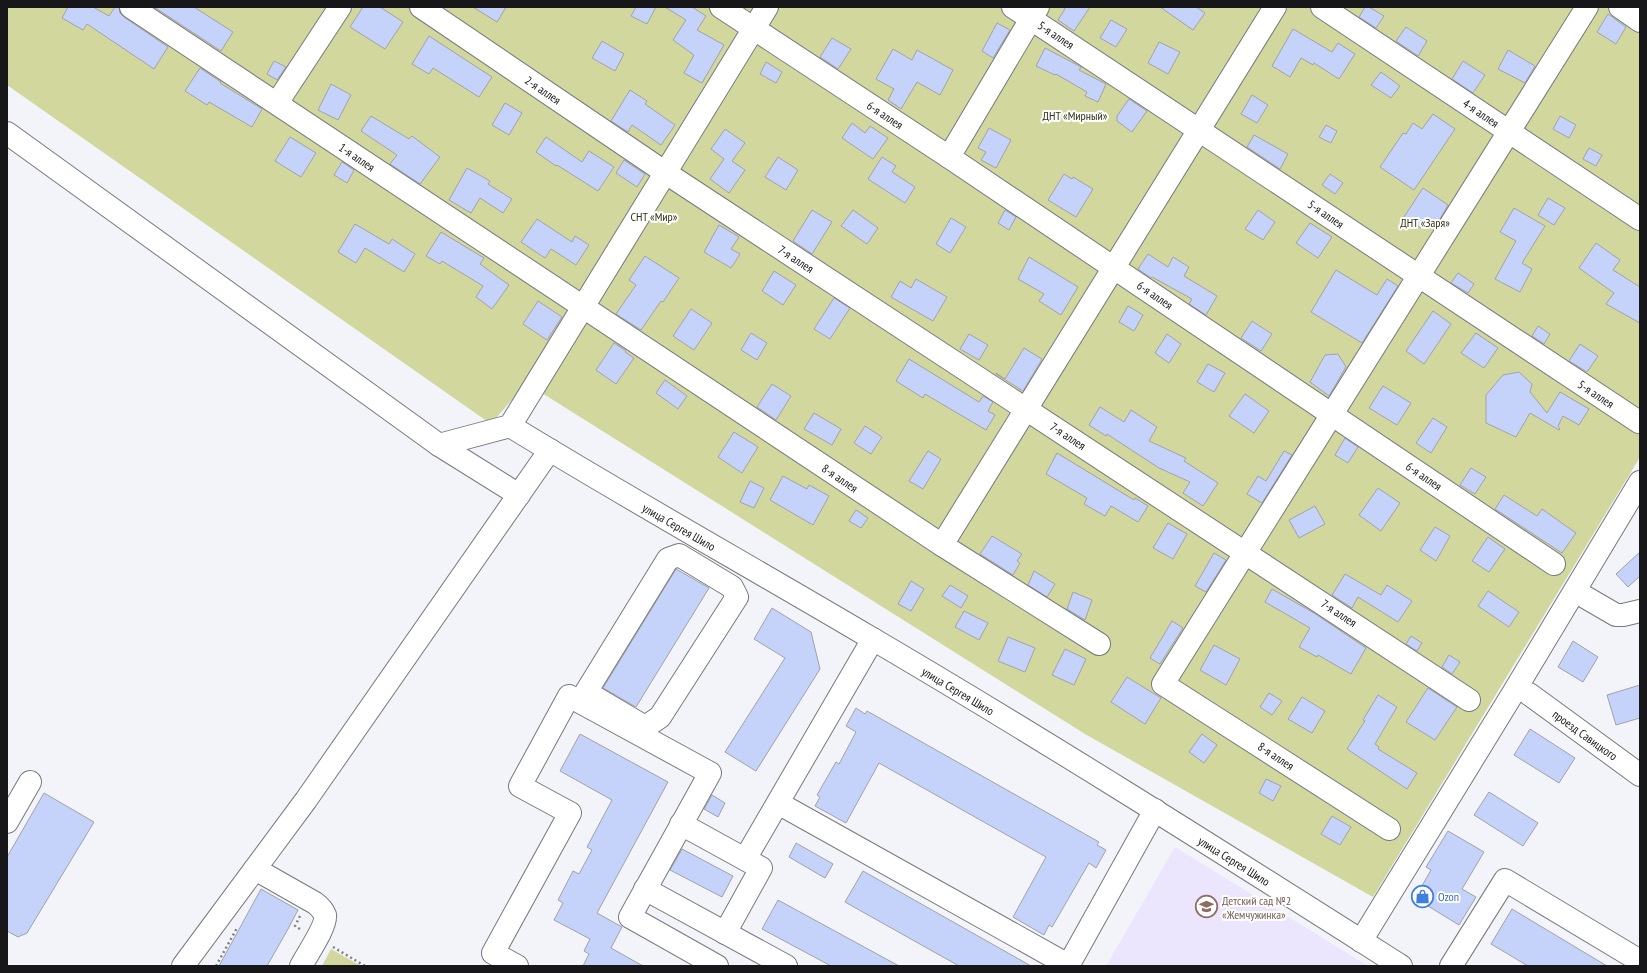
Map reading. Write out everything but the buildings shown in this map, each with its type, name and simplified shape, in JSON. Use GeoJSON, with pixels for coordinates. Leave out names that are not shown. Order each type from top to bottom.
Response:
{"type":"FeatureCollection","features":[{"type":"Feature","properties":{"kind":"street","name":"1-я аллея"},"geometry":{"type":"LineString","coordinates":[[131,7],[583,308]]}},
{"type":"Feature","properties":{"kind":"street"},"geometry":{"type":"LineString","coordinates":[[277,103],[340,7]]}},
{"type":"Feature","properties":{"kind":"street","name":"2-я аллея"},"geometry":{"type":"LineString","coordinates":[[421,7],[666,173]]}},
{"type":"Feature","properties":{"kind":"street","name":"6-я аллея"},"geometry":{"type":"LineString","coordinates":[[721,7],[1114,268],[1554,564]]}},
{"type":"Feature","properties":{"kind":"street"},"geometry":{"type":"LineString","coordinates":[[439,445],[510,426],[767,7]]}},
{"type":"Feature","properties":{"kind":"street","name":"5-я аллея"},"geometry":{"type":"LineString","coordinates":[[1013,7],[1035,13],[1199,129],[1639,422]]}},
{"type":"Feature","properties":{"kind":"street"},"geometry":{"type":"LineString","coordinates":[[942,545],[1275,7]]}},
{"type":"Feature","properties":{"kind":"street","name":"4-я аллея"},"geometry":{"type":"LineString","coordinates":[[1322,7],[1640,219]]}},
{"type":"Feature","properties":{"kind":"street"},"geometry":{"type":"LineString","coordinates":[[1246,552],[1587,7]]}},
{"type":"Feature","properties":{"kind":"street"},"geometry":{"type":"LineString","coordinates":[[1620,7],[1640,21]]}},
{"type":"Feature","properties":{"kind":"street"},"geometry":{"type":"LineString","coordinates":[[949,158],[1035,13]]}},
{"type":"Feature","properties":{"kind":"street"},"geometry":{"type":"LineString","coordinates":[[7,133],[439,445],[519,495]]}},
{"type":"Feature","properties":{"kind":"street","name":"7-я аллея"},"geometry":{"type":"LineString","coordinates":[[666,173],[1246,552],[1469,700]]}},
{"type":"Feature","properties":{"kind":"street","name":"8-я аллея"},"geometry":{"type":"LineString","coordinates":[[583,308],[942,545],[1099,644]]}},
{"type":"Feature","properties":{"kind":"street","name":"улица Сергея Шило"},"geometry":{"type":"LineString","coordinates":[[510,426],[595,478],[873,639],[1155,810],[1401,966]]}},
{"type":"Feature","properties":{"kind":"street"},"geometry":{"type":"LineString","coordinates":[[183,966],[306,800],[550,450]]}},
{"type":"Feature","properties":{"kind":"street"},"geometry":{"type":"LineString","coordinates":[[1361,940],[1519,684],[1640,482]]}},
{"type":"Feature","properties":{"kind":"street","name":"8-я аллея"},"geometry":{"type":"LineString","coordinates":[[1246,552],[1163,684],[1389,829]]}},
{"type":"Feature","properties":{"kind":"street"},"geometry":{"type":"LineString","coordinates":[[517,966],[493,953],[570,813],[520,786],[570,696],[583,697],[645,727],[660,717],[737,597],[732,587],[679,555],[668,559],[583,697]]}},
{"type":"Feature","properties":{"kind":"street"},"geometry":{"type":"LineString","coordinates":[[1585,597],[1616,615],[1640,611]]}},
{"type":"Feature","properties":{"kind":"street"},"geometry":{"type":"LineString","coordinates":[[745,859],[873,639]]}},
{"type":"Feature","properties":{"kind":"street","name":"проезд Савицкого"},"geometry":{"type":"LineString","coordinates":[[1529,694],[1638,772]]}},
{"type":"Feature","properties":{"kind":"street"},"geometry":{"type":"LineString","coordinates":[[583,697],[710,773],[630,917],[717,966]]}},
{"type":"Feature","properties":{"kind":"street"},"geometry":{"type":"LineString","coordinates":[[7,822],[30,782]]}},
{"type":"Feature","properties":{"kind":"street"},"geometry":{"type":"LineString","coordinates":[[778,803],[1068,965],[1155,810]]}},
{"type":"Feature","properties":{"kind":"street"},"geometry":{"type":"LineString","coordinates":[[682,824],[761,868],[725,933]]}},
{"type":"Feature","properties":{"kind":"street"},"geometry":{"type":"LineString","coordinates":[[254,869],[315,903],[325,915],[324,923],[301,966]]}},
{"type":"Feature","properties":{"kind":"street"},"geometry":{"type":"LineString","coordinates":[[1451,966],[1505,880],[1640,961]]}},
{"type":"Feature","properties":{"kind":"street"},"geometry":{"type":"LineString","coordinates":[[645,889],[786,966]]}},
{"type":"Feature","properties":{"kind":"path"},"geometry":{"type":"LineString","coordinates":[[299,936],[303,930],[295,926],[301,915]]}},
{"type":"Feature","properties":{"kind":"shaded area","name":"Детский сад №2 «Жемчужинка»"},"geometry":{"type":"Polygon","coordinates":[[[1175,847],[1368,966],[1106,966],[1175,847]]]}},
{"type":"Feature","properties":{"kind":"green space"},"geometry":{"type":"Polygon","coordinates":[[[7,7],[1640,7],[1640,457],[1373,897],[1085,734],[526,383],[491,424],[7,85],[7,7]]]}},
{"type":"Feature","properties":{"kind":"green space"},"geometry":{"type":"Polygon","coordinates":[[[331,949],[361,966],[322,966],[331,949]]]}},
{"type":"Feature","properties":{"kind":"place","name":"Ozon"},"geometry":{"type":"Point","coordinates":[1422,896]}},
{"type":"Feature","properties":{"kind":"place","name":"Детский сад №2 «Жемчужинка»"},"geometry":{"type":"Point","coordinates":[1206,907]}},
{"type":"Feature","properties":{"kind":"park label","name":"ДНТ «Мирный»"},"geometry":{"type":"Point","coordinates":[1075,115]}},
{"type":"Feature","properties":{"kind":"park label","name":"СНТ «Мир»"},"geometry":{"type":"Point","coordinates":[654,216]}},
{"type":"Feature","properties":{"kind":"park label","name":"ДНТ «Заря»"},"geometry":{"type":"Point","coordinates":[1425,222]}}]}
